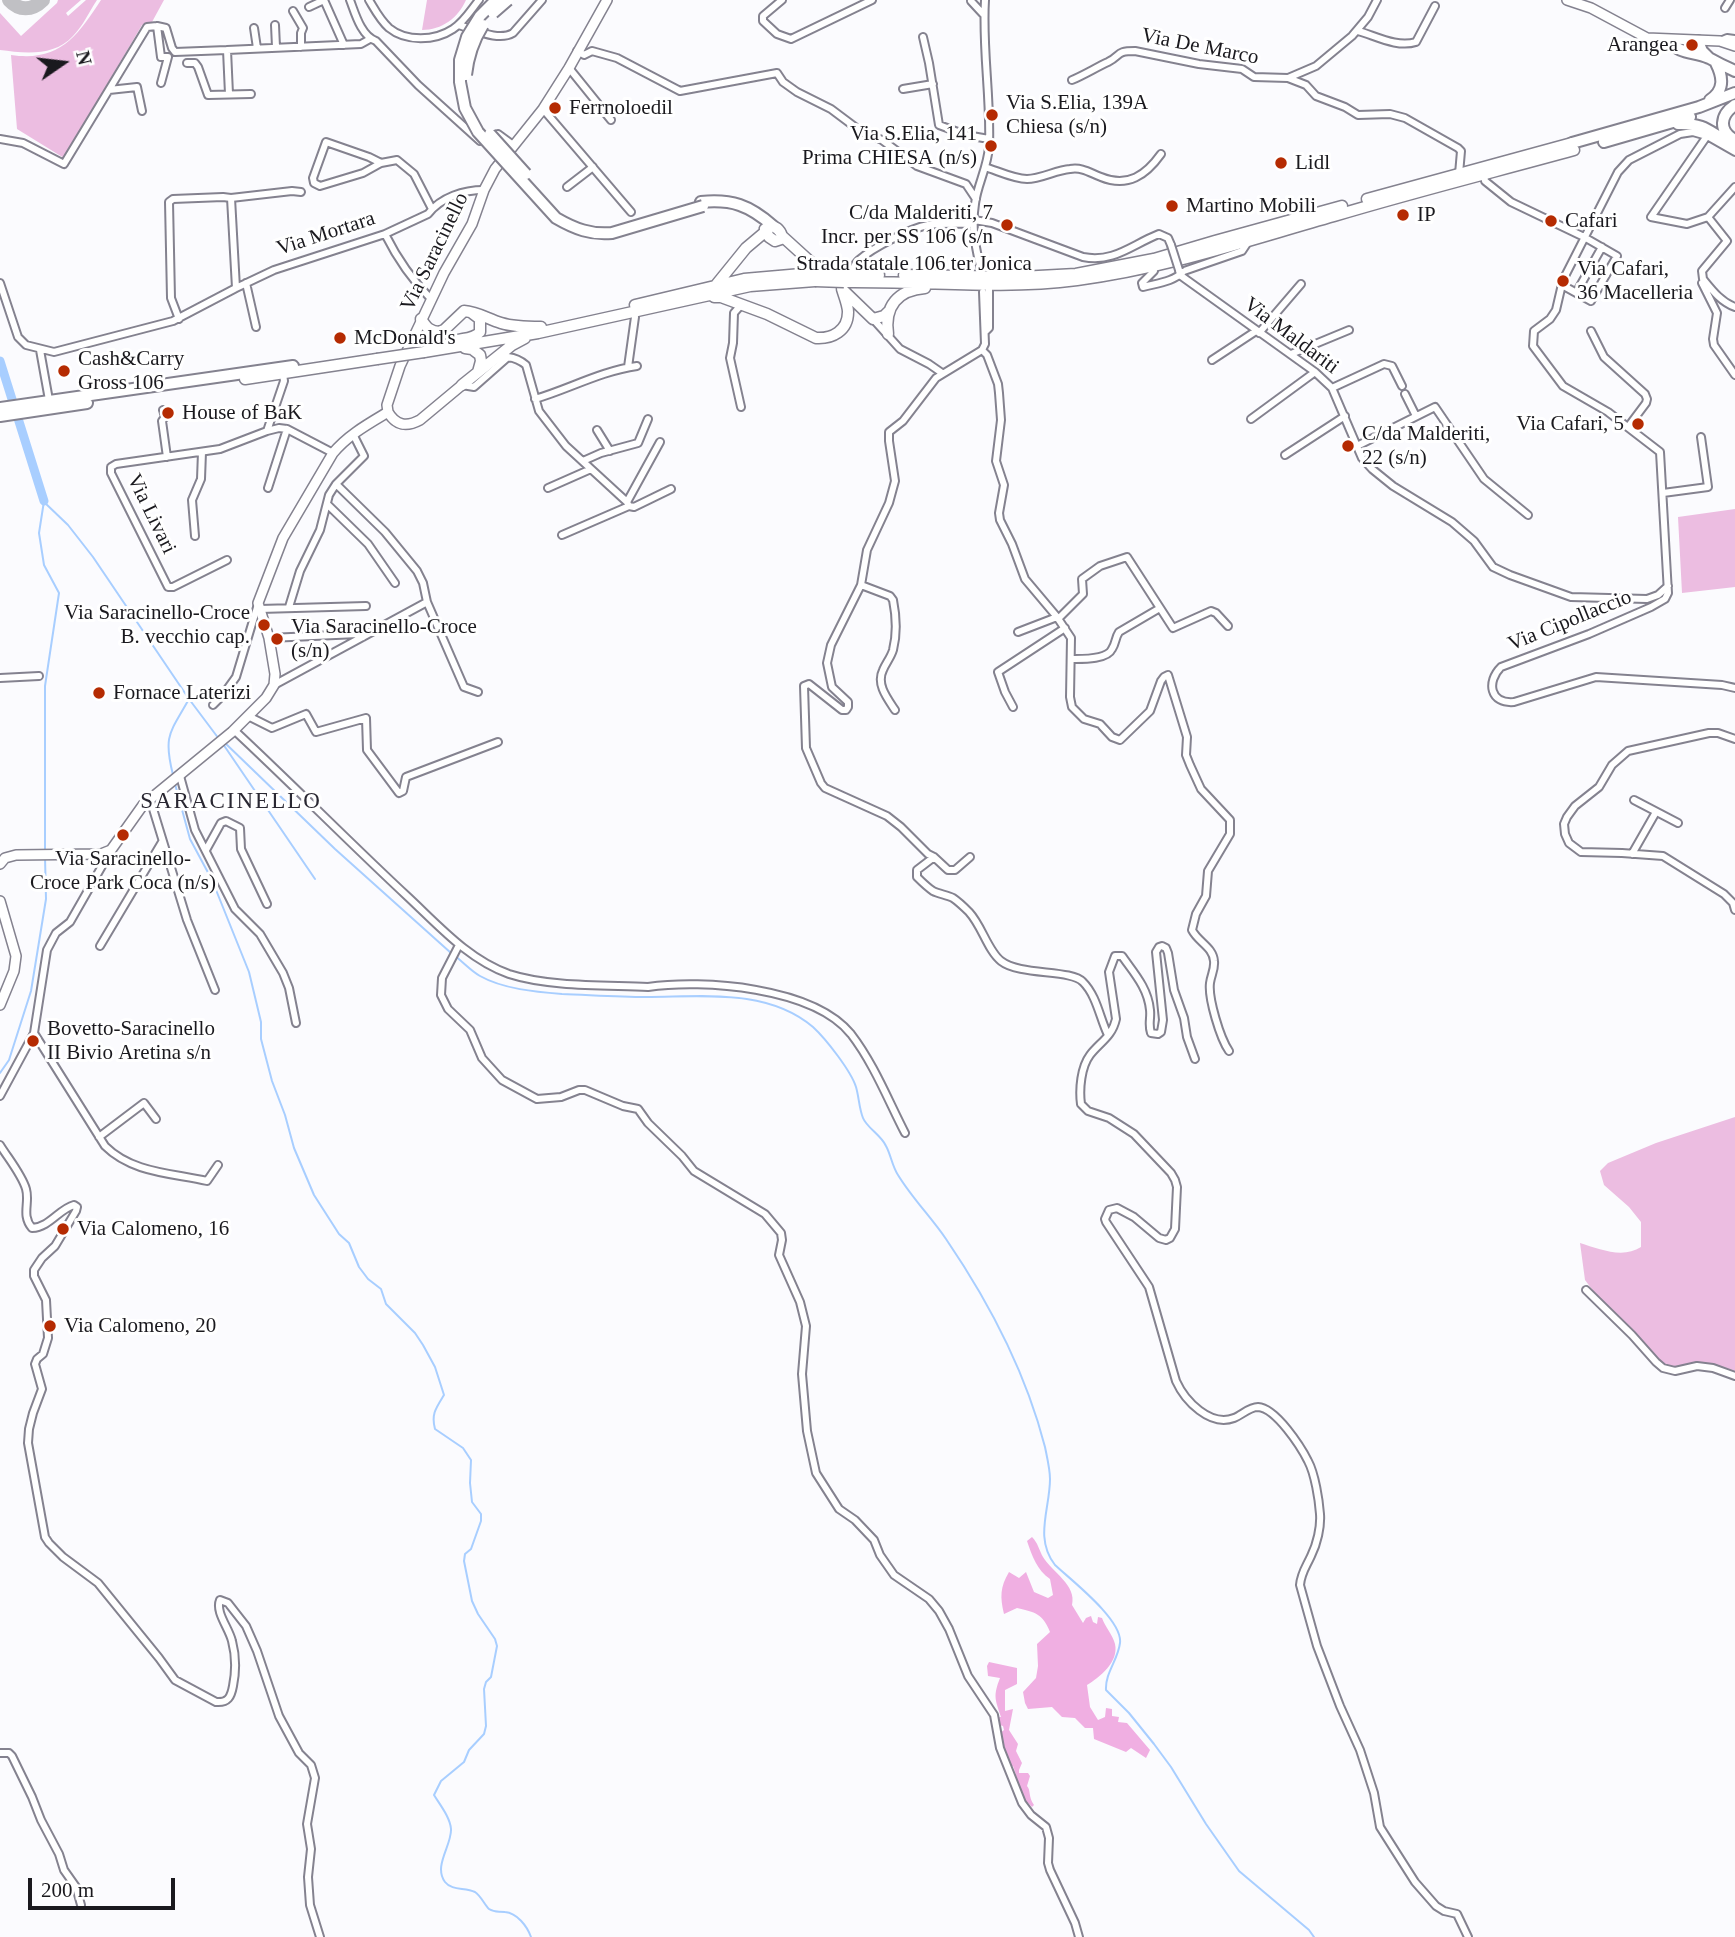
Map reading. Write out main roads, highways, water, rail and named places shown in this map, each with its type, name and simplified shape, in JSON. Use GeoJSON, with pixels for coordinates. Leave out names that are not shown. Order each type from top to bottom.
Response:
{"type":"FeatureCollection","features":[{"type":"Feature","properties":{"kind":"highway"},"geometry":{"type":"LineString","coordinates":[[496,0],[480,16],[467,37],[460,60],[460,82],[465,108],[478,132],[556,218],[584,232],[612,233],[702,204]]}},
{"type":"Feature","properties":{"kind":"highway"},"geometry":{"type":"LineString","coordinates":[[508,0],[486,20],[474,40],[467,60],[468,92],[472,107],[485,129],[563,214],[576,221],[600,227],[631,223],[702,204],[723,204],[746,211],[767,229]]}},
{"type":"Feature","properties":{"kind":"highway"},"geometry":{"type":"LineString","coordinates":[[1668,40],[1680,51],[1703,50],[1735,71]]}},
{"type":"Feature","properties":{"kind":"highway"},"geometry":{"type":"LineString","coordinates":[[1699,107],[1715,97],[1721,89],[1721,77],[1703,50]]}},
{"type":"Feature","properties":{"kind":"highway"},"geometry":{"type":"LineString","coordinates":[[1573,147],[1735,93]]}},
{"type":"Feature","properties":{"kind":"highway"},"geometry":{"type":"LineString","coordinates":[[1573,147],[1668,124],[1735,103]]}},
{"type":"Feature","properties":{"kind":"highway"},"geometry":{"type":"LineString","coordinates":[[1735,103],[1726,113],[1723,124],[1724,131],[1735,143]]}},
{"type":"Feature","properties":{"kind":"highway"},"geometry":{"type":"LineString","coordinates":[[1668,124],[1696,124],[1735,143]]}},
{"type":"Feature","properties":{"kind":"highway","name":"Strada statale 106 ter Jonica"},"geometry":{"type":"LineString","coordinates":[[245,376],[293,366]]}},
{"type":"Feature","properties":{"kind":"highway"},"geometry":{"type":"LineString","coordinates":[[0,408],[245,376]]}},
{"type":"Feature","properties":{"kind":"highway"},"geometry":{"type":"LineString","coordinates":[[0,416],[43,404]]}},
{"type":"Feature","properties":{"kind":"main road","name":"Strada statale 106 ter Jonica"},"geometry":{"type":"LineString","coordinates":[[845,280],[1020,277],[1098,270],[1154,259],[1459,174],[1573,147]]}},
{"type":"Feature","properties":{"kind":"main road","name":"Strada statale 106 ter Jonica"},"geometry":{"type":"LineString","coordinates":[[540,330],[744,279],[814,277],[965,284],[986,289],[1077,280],[1153,266],[1484,175],[1573,147]]}},
{"type":"Feature","properties":{"kind":"main road"},"geometry":{"type":"LineString","coordinates":[[716,285],[746,247],[767,229],[780,231],[780,239],[845,280],[873,319],[888,313]]}},
{"type":"Feature","properties":{"kind":"main road","name":"Strada statale 106 ter Jonica"},"geometry":{"type":"LineString","coordinates":[[245,376],[283,374],[451,346],[634,312],[750,286],[814,277]]}},
{"type":"Feature","properties":{"kind":"main road"},"geometry":{"type":"LineString","coordinates":[[699,296],[721,297],[767,314],[816,338],[831,337],[845,325],[848,312],[845,280]]}},
{"type":"Feature","properties":{"kind":"main road"},"geometry":{"type":"LineString","coordinates":[[888,334],[888,313],[903,292],[911,289],[961,288],[965,284]]}},
{"type":"Feature","properties":{"kind":"main road"},"geometry":{"type":"LineString","coordinates":[[729,300],[734,313]]}},
{"type":"Feature","properties":{"kind":"main road"},"geometry":{"type":"LineString","coordinates":[[410,343],[449,326],[460,313],[468,311],[517,327],[540,330]]}},
{"type":"Feature","properties":{"kind":"main road"},"geometry":{"type":"LineString","coordinates":[[468,311],[480,319],[480,331],[474,337],[452,341],[451,346],[467,348],[480,355],[478,372]]}},
{"type":"Feature","properties":{"kind":"main road"},"geometry":{"type":"LineString","coordinates":[[419,324],[434,333]]}},
{"type":"Feature","properties":{"kind":"main road"},"geometry":{"type":"LineString","coordinates":[[462,385],[512,345],[540,330]]}},
{"type":"Feature","properties":{"kind":"main road","name":"Strada statale 106 ter Jonica"},"geometry":{"type":"LineString","coordinates":[[293,366],[377,357]]}},
{"type":"Feature","properties":{"kind":"waterway"},"geometry":{"type":"LineString","coordinates":[[0,361],[44,501]]}},
{"type":"Feature","properties":{"kind":"waterway"},"geometry":{"type":"LineString","coordinates":[[44,501],[39,533],[44,565],[59,593],[45,686],[45,852]]}},
{"type":"Feature","properties":{"kind":"waterway"},"geometry":{"type":"LineString","coordinates":[[44,502],[68,525],[93,557],[219,739]]}},
{"type":"Feature","properties":{"kind":"waterway"},"geometry":{"type":"LineString","coordinates":[[173,775],[169,751],[170,735],[189,699]]}},
{"type":"Feature","properties":{"kind":"waterway"},"geometry":{"type":"LineString","coordinates":[[224,742],[335,849],[451,953]]}},
{"type":"Feature","properties":{"kind":"waterway"},"geometry":{"type":"LineString","coordinates":[[223,744],[315,879]]}},
{"type":"Feature","properties":{"kind":"waterway"},"geometry":{"type":"LineString","coordinates":[[175,784],[190,839],[212,880],[249,972],[272,1081],[294,1148],[314,1195],[339,1234],[349,1243],[359,1267],[368,1279],[381,1289],[386,1304],[415,1333],[423,1345],[435,1367],[444,1395],[434,1415],[435,1429],[463,1448],[471,1460],[472,1502],[481,1514],[481,1521],[464,1561],[472,1601],[497,1646],[491,1677],[484,1689],[484,1734],[469,1750],[464,1762],[441,1781],[434,1795],[447,1816],[451,1829],[441,1869],[448,1885],[475,1892],[491,1910],[514,1915],[531,1937]]}},
{"type":"Feature","properties":{"kind":"waterway"},"geometry":{"type":"LineString","coordinates":[[0,1073],[9,1060],[31,991],[46,899],[45,857]]}},
{"type":"Feature","properties":{"kind":"waterway"},"geometry":{"type":"LineString","coordinates":[[455,956],[489,980],[531,991],[625,997],[711,996],[755,1000],[795,1015],[813,1027],[824,1039],[853,1080],[865,1122],[884,1142],[898,1175],[962,1263],[1017,1365],[1037,1419],[1048,1463],[1050,1479],[1044,1534],[1049,1555],[1055,1565],[1105,1612],[1119,1634],[1119,1649],[1107,1678],[1106,1690],[1129,1713],[1171,1767],[1239,1871],[1314,1937]]}},
{"type":"Feature","properties":{"kind":"place","name":"Arangea"},"geometry":{"type":"Point","coordinates":[1692,45]}},
{"type":"Feature","properties":{"kind":"place","name":"Ferrnoloedil"},"geometry":{"type":"Point","coordinates":[555,108]}},
{"type":"Feature","properties":{"kind":"place","name":"Via S.Elia, 139A Chiesa (s/n)"},"geometry":{"type":"Point","coordinates":[992,115]}},
{"type":"Feature","properties":{"kind":"place","name":"Via S.Elia, 141 Prima CHIESA (n/s)"},"geometry":{"type":"Point","coordinates":[991,146]}},
{"type":"Feature","properties":{"kind":"place","name":"Lidl"},"geometry":{"type":"Point","coordinates":[1281,163]}},
{"type":"Feature","properties":{"kind":"place","name":"Martino Mobili"},"geometry":{"type":"Point","coordinates":[1172,206]}},
{"type":"Feature","properties":{"kind":"place","name":"IP"},"geometry":{"type":"Point","coordinates":[1403,215]}},
{"type":"Feature","properties":{"kind":"place","name":"Cafari"},"geometry":{"type":"Point","coordinates":[1551,221]}},
{"type":"Feature","properties":{"kind":"place","name":"C/da Malderiti, 7 Incr. per SS 106 (s/n"},"geometry":{"type":"Point","coordinates":[1007,225]}},
{"type":"Feature","properties":{"kind":"place","name":"Via Cafari, 36 Macelleria"},"geometry":{"type":"Point","coordinates":[1563,281]}},
{"type":"Feature","properties":{"kind":"place","name":"McDonald's"},"geometry":{"type":"Point","coordinates":[340,338]}},
{"type":"Feature","properties":{"kind":"place","name":"Cash&Carry Gross 106"},"geometry":{"type":"Point","coordinates":[64,371]}},
{"type":"Feature","properties":{"kind":"place","name":"House of BaK"},"geometry":{"type":"Point","coordinates":[168,413]}},
{"type":"Feature","properties":{"kind":"place","name":"Via Cafari, 5"},"geometry":{"type":"Point","coordinates":[1638,424]}},
{"type":"Feature","properties":{"kind":"place","name":"C/da Malderiti, 22 (s/n)"},"geometry":{"type":"Point","coordinates":[1348,446]}},
{"type":"Feature","properties":{"kind":"place","name":"Via Saracinello-Croce B. vecchio cap."},"geometry":{"type":"Point","coordinates":[264,625]}},
{"type":"Feature","properties":{"kind":"place","name":"Via Saracinello-Croce (s/n)"},"geometry":{"type":"Point","coordinates":[277,639]}},
{"type":"Feature","properties":{"kind":"place","name":"Fornace Laterizi"},"geometry":{"type":"Point","coordinates":[99,693]}},
{"type":"Feature","properties":{"kind":"place","name":"Via Saracinello- Croce Park Coca (n/s)"},"geometry":{"type":"Point","coordinates":[123,835]}},
{"type":"Feature","properties":{"kind":"place","name":"Bovetto-Saracinello II Bivio Aretina s/n"},"geometry":{"type":"Point","coordinates":[33,1041]}},
{"type":"Feature","properties":{"kind":"place","name":"Via Calomeno, 16"},"geometry":{"type":"Point","coordinates":[63,1229]}},
{"type":"Feature","properties":{"kind":"place","name":"Via Calomeno, 20"},"geometry":{"type":"Point","coordinates":[50,1326]}},
{"type":"Feature","properties":{"kind":"district","name":"SARACINELLO"},"geometry":{"type":"Point","coordinates":[231,802]}}]}
